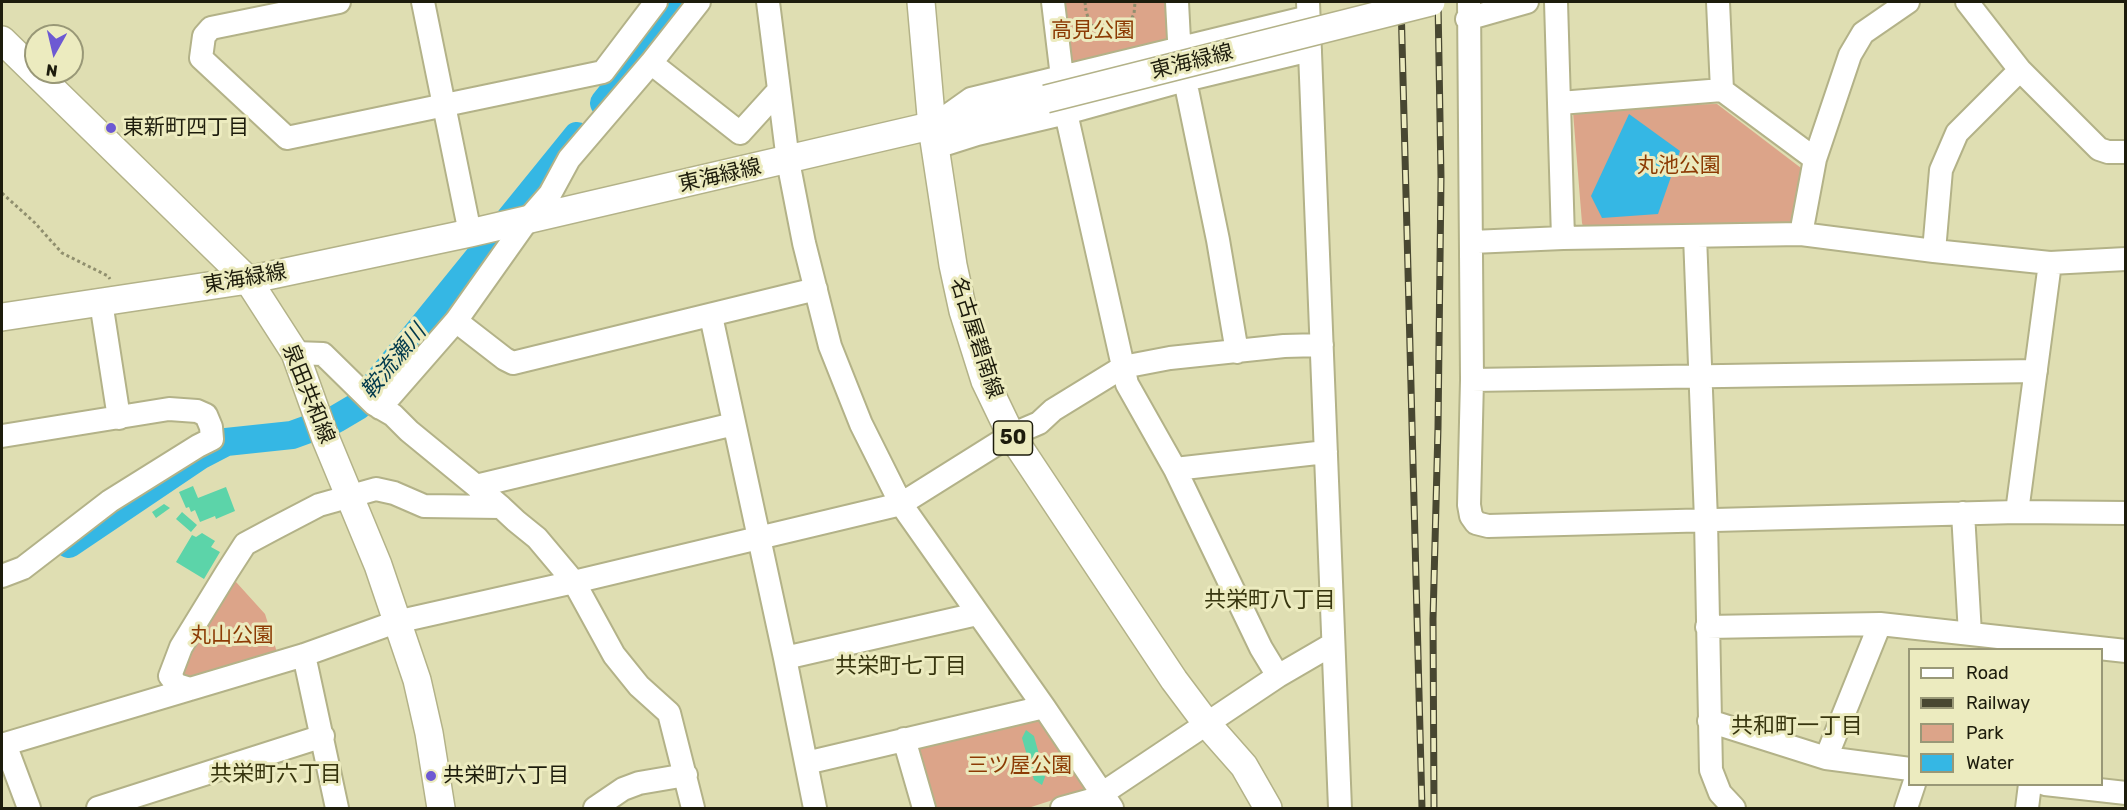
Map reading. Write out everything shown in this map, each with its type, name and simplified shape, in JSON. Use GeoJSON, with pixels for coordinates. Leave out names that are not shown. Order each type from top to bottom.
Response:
{"type":"FeatureCollection","features":[{"type":"Feature","properties":{"kind":"main road","name":"名古屋碧南線"},"geometry":{"type":"LineString","coordinates":[[921,2],[934,137],[953,265],[963,311],[985,381],[1011,435],[1174,680],[1207,724],[1244,766],[1268,808]]}},
{"type":"Feature","properties":{"kind":"main road","name":"東海緑線"},"geometry":{"type":"LineString","coordinates":[[2,316],[248,280],[476,232],[788,160],[934,137],[1056,106],[1431,2]]}},
{"type":"Feature","properties":{"kind":"main road","name":"泉田共和線"},"geometry":{"type":"LineString","coordinates":[[2,40],[248,280],[295,353],[321,425],[378,566],[417,680],[429,734],[441,808]]}},
{"type":"Feature","properties":{"kind":"street"},"geometry":{"type":"LineString","coordinates":[[339,2],[211,28],[204,36],[201,58],[286,138],[603,72],[656,2]]}},
{"type":"Feature","properties":{"kind":"street"},"geometry":{"type":"LineString","coordinates":[[423,2],[476,232]]}},
{"type":"Feature","properties":{"kind":"street"},"geometry":{"type":"LineString","coordinates":[[371,400],[456,321],[524,220],[550,194],[569,159],[651,63],[699,2]]}},
{"type":"Feature","properties":{"kind":"street"},"geometry":{"type":"LineString","coordinates":[[768,2],[788,160],[804,243],[830,346],[861,424],[901,504],[1108,801]]}},
{"type":"Feature","properties":{"kind":"street"},"geometry":{"type":"LineString","coordinates":[[1053,2],[1062,77]]}},
{"type":"Feature","properties":{"kind":"street"},"geometry":{"type":"LineString","coordinates":[[1177,2],[1185,80],[1218,240],[1237,352]]}},
{"type":"Feature","properties":{"kind":"street"},"geometry":{"type":"LineString","coordinates":[[1527,2],[1468,10],[1473,380],[1469,505],[1471,516],[1476,523],[1488,526],[1963,513],[2126,513]]}},
{"type":"Feature","properties":{"kind":"street"},"geometry":{"type":"LineString","coordinates":[[1556,2],[1563,238]]}},
{"type":"Feature","properties":{"kind":"street"},"geometry":{"type":"LineString","coordinates":[[1718,2],[1722,90]]}},
{"type":"Feature","properties":{"kind":"street"},"geometry":{"type":"LineString","coordinates":[[1801,234],[1815,159],[1850,55],[1863,33],[1908,2]]}},
{"type":"Feature","properties":{"kind":"street"},"geometry":{"type":"LineString","coordinates":[[1967,2],[2020,70],[2099,149],[2108,152],[2126,152]]}},
{"type":"Feature","properties":{"kind":"street"},"geometry":{"type":"LineString","coordinates":[[934,137],[971,99],[1181,48],[1309,9],[1340,808]]}},
{"type":"Feature","properties":{"kind":"street"},"geometry":{"type":"LineString","coordinates":[[1278,676],[1261,648],[1175,469],[1127,384],[1056,106],[1185,80],[1310,50]]}},
{"type":"Feature","properties":{"kind":"street"},"geometry":{"type":"LineString","coordinates":[[651,63],[740,134],[779,90]]}},
{"type":"Feature","properties":{"kind":"street"},"geometry":{"type":"LineString","coordinates":[[1934,251],[1941,170],[1958,133],[2020,70]]}},
{"type":"Feature","properties":{"kind":"street"},"geometry":{"type":"LineString","coordinates":[[1560,103],[1722,90],[1815,159]]}},
{"type":"Feature","properties":{"kind":"street"},"geometry":{"type":"LineString","coordinates":[[1472,242],[1801,234],[2050,263],[2126,259]]}},
{"type":"Feature","properties":{"kind":"street"},"geometry":{"type":"LineString","coordinates":[[1695,236],[1706,520],[1711,770],[1720,793],[1734,808]]}},
{"type":"Feature","properties":{"kind":"street"},"geometry":{"type":"LineString","coordinates":[[2017,512],[2050,263]]}},
{"type":"Feature","properties":{"kind":"street"},"geometry":{"type":"LineString","coordinates":[[456,321],[513,363],[816,289]]}},
{"type":"Feature","properties":{"kind":"street"},"geometry":{"type":"LineString","coordinates":[[112,300],[119,418]]}},
{"type":"Feature","properties":{"kind":"street"},"geometry":{"type":"LineString","coordinates":[[711,316],[815,808]]}},
{"type":"Feature","properties":{"kind":"street"},"geometry":{"type":"LineString","coordinates":[[28,808],[3,745],[304,655],[396,622],[759,540],[901,504],[1011,435],[1039,423],[1053,410],[1123,367],[1170,358],[1284,346],[1322,345]]}},
{"type":"Feature","properties":{"kind":"street"},"geometry":{"type":"LineString","coordinates":[[295,353],[322,354],[371,400],[393,415],[537,538],[574,582],[614,655],[639,686],[669,712],[693,808]]}},
{"type":"Feature","properties":{"kind":"street"},"geometry":{"type":"LineString","coordinates":[[1473,380],[2037,371]]}},
{"type":"Feature","properties":{"kind":"street"},"geometry":{"type":"LineString","coordinates":[[2,436],[169,409],[197,411],[206,415],[211,427],[212,439],[110,501],[23,568],[2,576]]}},
{"type":"Feature","properties":{"kind":"street"},"geometry":{"type":"LineString","coordinates":[[476,486],[734,424]]}},
{"type":"Feature","properties":{"kind":"street"},"geometry":{"type":"LineString","coordinates":[[1175,469],[1326,452]]}},
{"type":"Feature","properties":{"kind":"street"},"geometry":{"type":"LineString","coordinates":[[190,689],[177,685],[170,676],[181,647],[245,544],[319,505],[376,489],[394,493],[424,506],[501,507]]}},
{"type":"Feature","properties":{"kind":"street"},"geometry":{"type":"LineString","coordinates":[[1963,513],[1970,634]]}},
{"type":"Feature","properties":{"kind":"street"},"geometry":{"type":"LineString","coordinates":[[785,658],[977,614]]}},
{"type":"Feature","properties":{"kind":"street"},"geometry":{"type":"LineString","coordinates":[[1707,627],[1880,624],[2098,648]]}},
{"type":"Feature","properties":{"kind":"street"},"geometry":{"type":"LineString","coordinates":[[1826,758],[1880,624]]}},
{"type":"Feature","properties":{"kind":"street"},"geometry":{"type":"LineString","coordinates":[[1062,808],[1091,800],[1108,801],[1207,724],[1278,676],[1333,644]]}},
{"type":"Feature","properties":{"kind":"street"},"geometry":{"type":"LineString","coordinates":[[2103,648],[2126,651]]}},
{"type":"Feature","properties":{"kind":"street"},"geometry":{"type":"LineString","coordinates":[[304,655],[337,808]]}},
{"type":"Feature","properties":{"kind":"street"},"geometry":{"type":"LineString","coordinates":[[806,763],[1044,707]]}},
{"type":"Feature","properties":{"kind":"street"},"geometry":{"type":"LineString","coordinates":[[1709,721],[1826,758],[1908,769]]}},
{"type":"Feature","properties":{"kind":"street"},"geometry":{"type":"LineString","coordinates":[[98,808],[323,736]]}},
{"type":"Feature","properties":{"kind":"street"},"geometry":{"type":"LineString","coordinates":[[904,739],[924,808]]}},
{"type":"Feature","properties":{"kind":"street"},"geometry":{"type":"LineString","coordinates":[[595,808],[623,789],[639,783],[686,775]]}},
{"type":"Feature","properties":{"kind":"street"},"geometry":{"type":"LineString","coordinates":[[1906,808],[1913,786]]}},
{"type":"Feature","properties":{"kind":"street"},"geometry":{"type":"LineString","coordinates":[[2027,808],[2030,786]]}},
{"type":"Feature","properties":{"kind":"street"},"geometry":{"type":"LineString","coordinates":[[2063,786],[2126,793]]}},
{"type":"Feature","properties":{"kind":"path"},"geometry":{"type":"LineString","coordinates":[[1085,2],[1090,24],[1101,30],[1127,27],[1134,14],[1135,2]]}},
{"type":"Feature","properties":{"kind":"path"},"geometry":{"type":"LineString","coordinates":[[2,193],[35,223],[62,253],[108,276],[112,300]]}},
{"type":"Feature","properties":{"kind":"green space","name":"高見公園"},"geometry":{"type":"Polygon","coordinates":[[[1061,2],[1169,2],[1169,42],[1074,65],[1065,61],[1061,2]]]}},
{"type":"Feature","properties":{"kind":"green space","name":"丸池公園"},"geometry":{"type":"Polygon","coordinates":[[[1717,104],[1801,168],[1804,176],[1795,223],[1584,229],[1573,112],[1580,107],[1717,104]]]}},
{"type":"Feature","properties":{"kind":"green space","name":"丸山公園"},"geometry":{"type":"Polygon","coordinates":[[[227,572],[265,614],[280,662],[177,685],[181,647],[227,572]]]}},
{"type":"Feature","properties":{"kind":"green space","name":"三ツ屋公園"},"geometry":{"type":"Polygon","coordinates":[[[1039,718],[1087,789],[1028,808],[929,808],[915,751],[919,743],[1039,718]]]}},
{"type":"Feature","properties":{"kind":"water"},"geometry":{"type":"Polygon","coordinates":[[[1629,114],[1680,151],[1658,214],[1602,218],[1591,196],[1629,114]]]}},
{"type":"Feature","properties":{"kind":"building"},"geometry":{"type":"Polygon","coordinates":[[[193,486],[198,498],[226,487],[235,511],[216,519],[215,516],[200,522],[195,510],[191,512],[189,507],[186,508],[179,492],[193,486]]]}},
{"type":"Feature","properties":{"kind":"building"},"geometry":{"type":"Polygon","coordinates":[[[164,504],[170,508],[156,518],[152,512],[164,504]]]}},
{"type":"Feature","properties":{"kind":"building"},"geometry":{"type":"Polygon","coordinates":[[[182,512],[197,525],[191,532],[176,519],[182,512]]]}},
{"type":"Feature","properties":{"kind":"building"},"geometry":{"type":"Polygon","coordinates":[[[202,533],[215,541],[211,547],[220,552],[204,579],[176,562],[192,535],[196,537],[202,533]]]}},
{"type":"Feature","properties":{"kind":"building"},"geometry":{"type":"Polygon","coordinates":[[[1026,730],[1034,736],[1045,777],[1042,785],[1034,780],[1022,738],[1026,730]]]}},
{"type":"Feature","properties":{"kind":"waterway","name":"鞍流瀬川"},"geometry":{"type":"LineString","coordinates":[[604,103],[685,2]]}},
{"type":"Feature","properties":{"kind":"waterway","name":"鞍流瀬川"},"geometry":{"type":"LineString","coordinates":[[69,544],[201,455],[226,442],[292,435],[336,419],[358,406],[577,136]]}},
{"type":"Feature","properties":{"kind":"railway"},"geometry":{"type":"LineString","coordinates":[[1401,2],[1422,808]]}},
{"type":"Feature","properties":{"kind":"railway"},"geometry":{"type":"LineString","coordinates":[[1434,808],[1433,619],[1441,178],[1438,2]]}},
{"type":"Feature","properties":{"kind":"place","name":"東新町四丁目"},"geometry":{"type":"Point","coordinates":[111,128]}},
{"type":"Feature","properties":{"kind":"place","name":"共栄町六丁目"},"geometry":{"type":"Point","coordinates":[431,776]}},
{"type":"Feature","properties":{"kind":"district","name":"共栄町八丁目"},"geometry":{"type":"Point","coordinates":[1270,601]}},
{"type":"Feature","properties":{"kind":"district","name":"共栄町七丁目"},"geometry":{"type":"Point","coordinates":[901,667]}},
{"type":"Feature","properties":{"kind":"district","name":"共和町一丁目"},"geometry":{"type":"Point","coordinates":[1797,727]}},
{"type":"Feature","properties":{"kind":"district","name":"共栄町六丁目"},"geometry":{"type":"Point","coordinates":[276,775]}}]}
